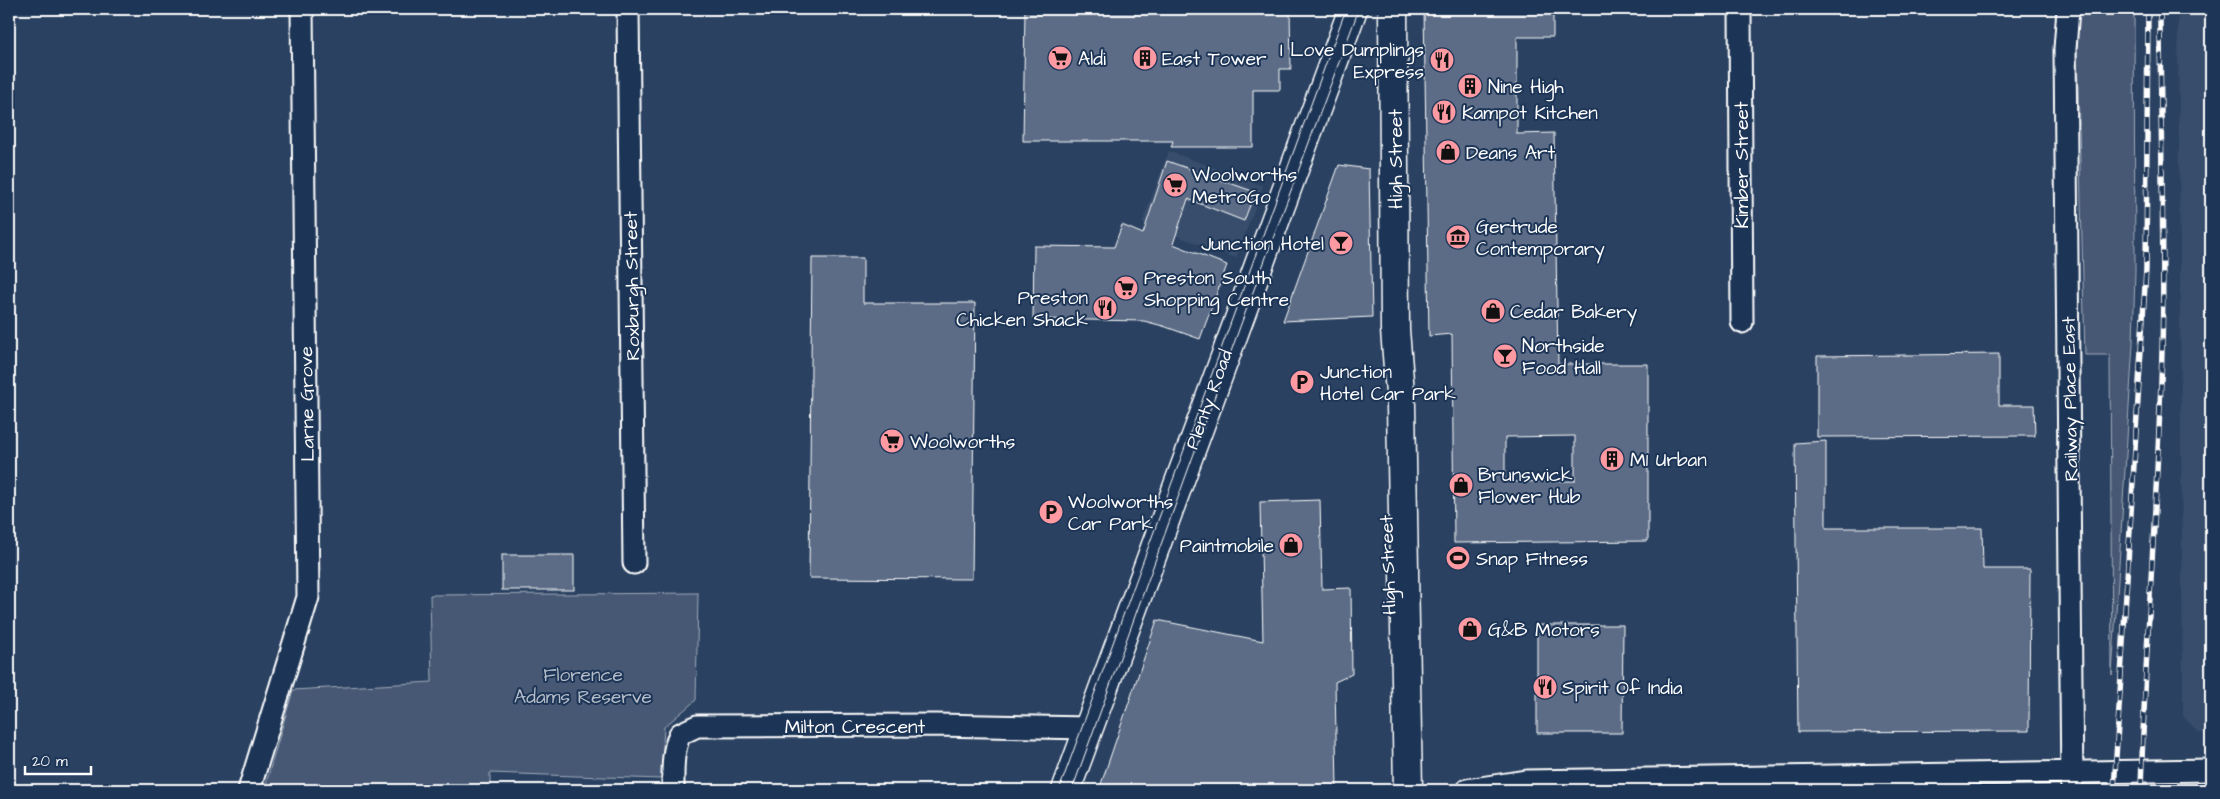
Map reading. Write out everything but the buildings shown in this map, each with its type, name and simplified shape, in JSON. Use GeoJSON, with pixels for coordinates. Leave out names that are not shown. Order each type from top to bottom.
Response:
{"type":"FeatureCollection","features":[{"type":"Feature","properties":{"kind":"main road","name":"Plenty Road"},"geometry":{"type":"LineString","coordinates":[[1066,790],[1353,9]]}},
{"type":"Feature","properties":{"kind":"main road","name":"High Street"},"geometry":{"type":"LineString","coordinates":[[1393,9],[1396,340],[1401,405],[1394,530],[1398,664],[1408,790]]}},
{"type":"Feature","properties":{"kind":"main road","name":"High Street"},"geometry":{"type":"LineString","coordinates":[[1392,790],[1398,664]]}},
{"type":"Feature","properties":{"kind":"street","name":"Larne Grove"},"geometry":{"type":"LineString","coordinates":[[249,790],[308,597],[302,9]]}},
{"type":"Feature","properties":{"kind":"street","name":"Roxburgh Street"},"geometry":{"type":"LineString","coordinates":[[628,9],[634,563]]}},
{"type":"Feature","properties":{"kind":"street","name":"Kimber Street"},"geometry":{"type":"LineString","coordinates":[[1740,9],[1742,322]]}},
{"type":"Feature","properties":{"kind":"street","name":"Railway Place East"},"geometry":{"type":"LineString","coordinates":[[2068,9],[2065,49],[2072,782]]}},
{"type":"Feature","properties":{"kind":"street","name":"Milton Crescent"},"geometry":{"type":"LineString","coordinates":[[673,790],[673,750],[676,742],[680,734],[698,726],[1088,728]]}},
{"type":"Feature","properties":{"kind":"street"},"geometry":{"type":"LineString","coordinates":[[1467,790],[1527,781],[1996,773],[2072,782],[2211,770]]}},
{"type":"Feature","properties":{"kind":"shaded area"},"geometry":{"type":"Polygon","coordinates":[[[2178,9],[2211,9],[2211,733],[2198,733],[2183,716],[2178,9]]]}},
{"type":"Feature","properties":{"kind":"shaded area"},"geometry":{"type":"Polygon","coordinates":[[[1169,151],[1263,186],[1236,258],[1142,223],[1169,151]]]}},
{"type":"Feature","properties":{"kind":"green space"},"geometry":{"type":"Polygon","coordinates":[[[2076,9],[2134,9],[2135,270],[2133,344],[2112,675],[2110,355],[2085,355],[2076,9]]]}},
{"type":"Feature","properties":{"kind":"green space","name":"Florence Adams Reserve"},"geometry":{"type":"Polygon","coordinates":[[[698,593],[696,700],[664,727],[661,779],[490,773],[490,790],[264,790],[293,690],[432,682],[430,595],[698,593]]]}},
{"type":"Feature","properties":{"kind":"tram line"},"geometry":{"type":"LineString","coordinates":[[1059,790],[1346,9]]}},
{"type":"Feature","properties":{"kind":"tram line"},"geometry":{"type":"LineString","coordinates":[[1072,790],[1241,324],[1359,9]]}},
{"type":"Feature","properties":{"kind":"railway"},"geometry":{"type":"LineString","coordinates":[[2114,790],[2146,269],[2148,9]]}},
{"type":"Feature","properties":{"kind":"railway"},"geometry":{"type":"LineString","coordinates":[[2141,790],[2162,351],[2160,9]]}},
{"type":"Feature","properties":{"kind":"place","name":"Aldi"},"geometry":{"type":"Point","coordinates":[1060,58]}},
{"type":"Feature","properties":{"kind":"place","name":"East Tower"},"geometry":{"type":"Point","coordinates":[1145,58]}},
{"type":"Feature","properties":{"kind":"place","name":"I Love Dumplings Express"},"geometry":{"type":"Point","coordinates":[1442,60]}},
{"type":"Feature","properties":{"kind":"place","name":"Nine High"},"geometry":{"type":"Point","coordinates":[1470,86]}},
{"type":"Feature","properties":{"kind":"place","name":"Kampot Kitchen"},"geometry":{"type":"Point","coordinates":[1444,112]}},
{"type":"Feature","properties":{"kind":"place","name":"Deans Art"},"geometry":{"type":"Point","coordinates":[1448,152]}},
{"type":"Feature","properties":{"kind":"place","name":"Woolworths MetroGo"},"geometry":{"type":"Point","coordinates":[1175,185]}},
{"type":"Feature","properties":{"kind":"place","name":"Gertrude Contemporary"},"geometry":{"type":"Point","coordinates":[1458,237]}},
{"type":"Feature","properties":{"kind":"place","name":"Junction Hotel"},"geometry":{"type":"Point","coordinates":[1341,243]}},
{"type":"Feature","properties":{"kind":"place","name":"Preston South Shopping Centre"},"geometry":{"type":"Point","coordinates":[1126,288]}},
{"type":"Feature","properties":{"kind":"place","name":"Preston Chicken Shack"},"geometry":{"type":"Point","coordinates":[1105,308]}},
{"type":"Feature","properties":{"kind":"place","name":"Cedar Bakery"},"geometry":{"type":"Point","coordinates":[1493,311]}},
{"type":"Feature","properties":{"kind":"place","name":"Northside Food Hall"},"geometry":{"type":"Point","coordinates":[1505,356]}},
{"type":"Feature","properties":{"kind":"place","name":"Junction Hotel Car Park"},"geometry":{"type":"Point","coordinates":[1302,382]}},
{"type":"Feature","properties":{"kind":"place","name":"Woolworths"},"geometry":{"type":"Point","coordinates":[892,441]}},
{"type":"Feature","properties":{"kind":"place","name":"M1 Urban"},"geometry":{"type":"Point","coordinates":[1612,459]}},
{"type":"Feature","properties":{"kind":"place","name":"Brunswick Flower Hub"},"geometry":{"type":"Point","coordinates":[1461,485]}},
{"type":"Feature","properties":{"kind":"place","name":"Woolworths Car Park"},"geometry":{"type":"Point","coordinates":[1051,512]}},
{"type":"Feature","properties":{"kind":"place","name":"Paintmobile"},"geometry":{"type":"Point","coordinates":[1291,545]}},
{"type":"Feature","properties":{"kind":"place","name":"Snap Fitness"},"geometry":{"type":"Point","coordinates":[1458,558]}},
{"type":"Feature","properties":{"kind":"place","name":"G&B Motors"},"geometry":{"type":"Point","coordinates":[1470,629]}},
{"type":"Feature","properties":{"kind":"place","name":"Spirit Of India"},"geometry":{"type":"Point","coordinates":[1545,687]}}]}
